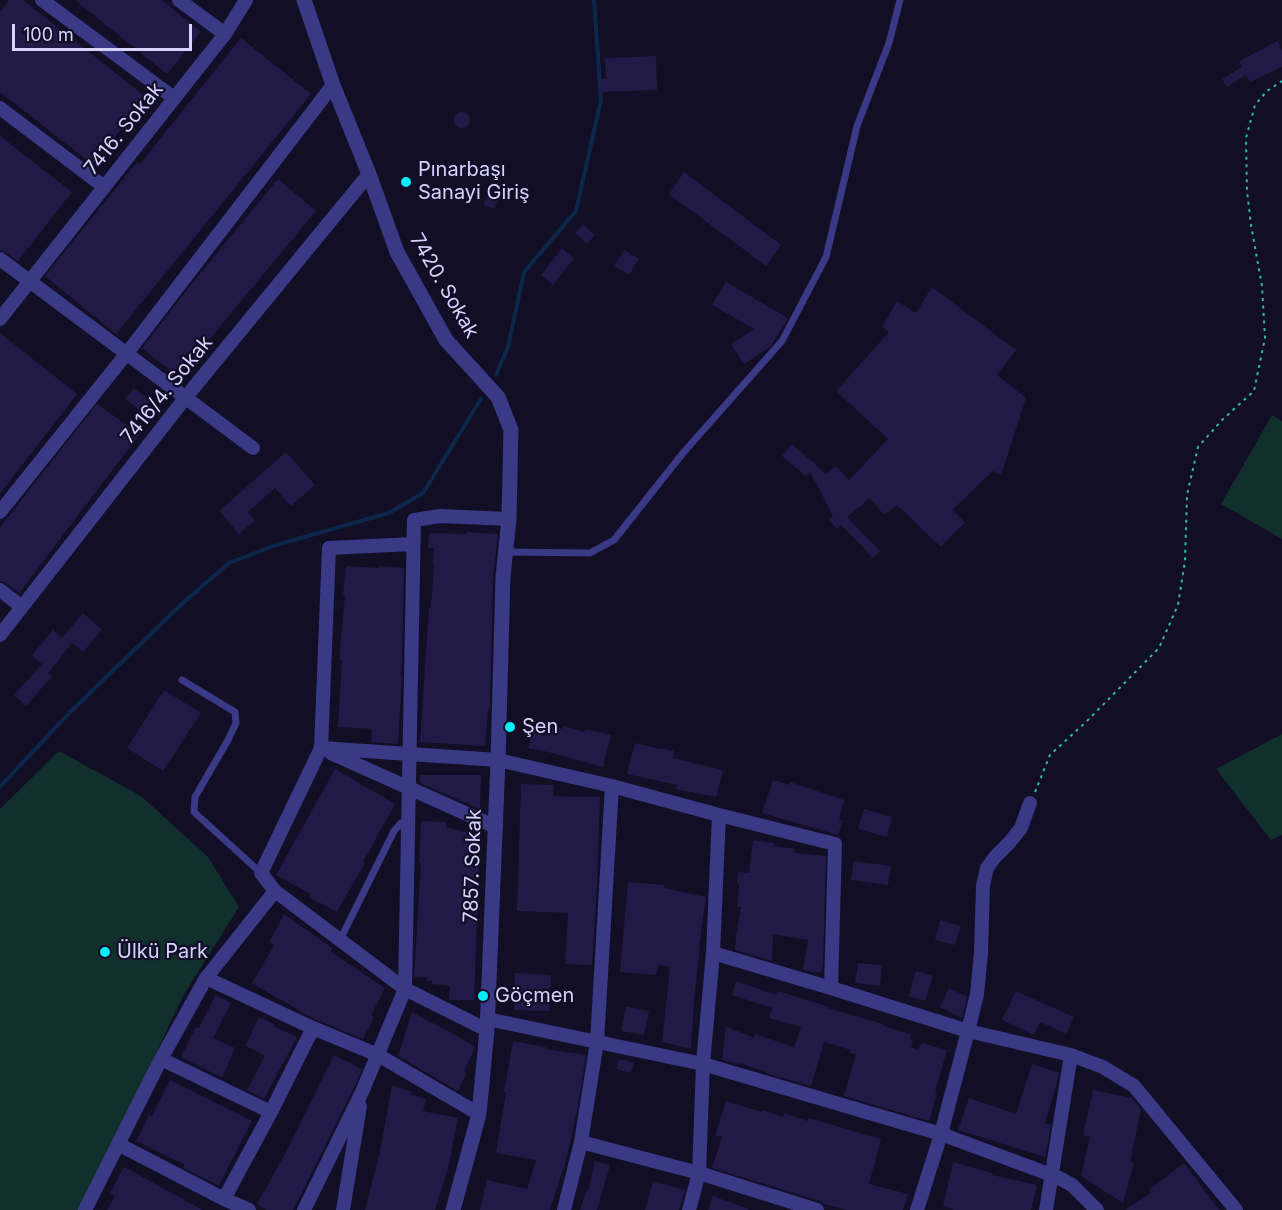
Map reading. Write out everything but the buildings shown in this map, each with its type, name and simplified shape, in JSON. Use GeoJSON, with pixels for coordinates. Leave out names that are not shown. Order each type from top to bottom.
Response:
{"type":"FeatureCollection","features":[{"type":"Feature","properties":{"kind":"street"},"geometry":{"type":"LineString","coordinates":[[42,0],[174,98]]}},
{"type":"Feature","properties":{"kind":"street"},"geometry":{"type":"LineString","coordinates":[[179,0],[225,34]]}},
{"type":"Feature","properties":{"kind":"street","name":"7416. Sokak"},"geometry":{"type":"LineString","coordinates":[[0,319],[225,34],[246,0]]}},
{"type":"Feature","properties":{"kind":"street","name":"7420. Sokak"},"geometry":{"type":"LineString","coordinates":[[304,0],[333,85],[397,252],[446,340],[498,397],[511,430],[509,519]]}},
{"type":"Feature","properties":{"kind":"street"},"geometry":{"type":"LineString","coordinates":[[0,512],[127,353],[333,85]]}},
{"type":"Feature","properties":{"kind":"street"},"geometry":{"type":"LineString","coordinates":[[0,108],[104,186]]}},
{"type":"Feature","properties":{"kind":"street","name":"7416/4. Sokak"},"geometry":{"type":"LineString","coordinates":[[0,635],[186,397],[369,174]]}},
{"type":"Feature","properties":{"kind":"street"},"geometry":{"type":"LineString","coordinates":[[0,259],[253,448]]}},
{"type":"Feature","properties":{"kind":"street"},"geometry":{"type":"LineString","coordinates":[[304,1210],[362,1092],[405,989],[414,520],[440,516],[509,519]]}},
{"type":"Feature","properties":{"kind":"street","name":"7857. Sokak"},"geometry":{"type":"LineString","coordinates":[[453,1210],[479,1114],[487,1025],[496,827],[503,578],[509,519]]}},
{"type":"Feature","properties":{"kind":"street"},"geometry":{"type":"LineString","coordinates":[[413,544],[329,548],[321,748],[261,873],[275,891],[405,989],[487,1025],[597,1042],[703,1064],[941,1134],[1052,1175],[1072,1185],[1096,1210]]}},
{"type":"Feature","properties":{"kind":"street"},"geometry":{"type":"LineString","coordinates":[[0,590],[22,607]]}},
{"type":"Feature","properties":{"kind":"street"},"geometry":{"type":"LineString","coordinates":[[321,748],[498,760],[612,786],[835,844],[831,988]]}},
{"type":"Feature","properties":{"kind":"street"},"geometry":{"type":"LineString","coordinates":[[321,748],[496,827]]}},
{"type":"Feature","properties":{"kind":"street"},"geometry":{"type":"LineString","coordinates":[[564,1210],[581,1142],[597,1042],[612,786]]}},
{"type":"Feature","properties":{"kind":"street"},"geometry":{"type":"LineString","coordinates":[[917,1210],[941,1134],[977,994],[983,886],[987,868],[1021,828],[1030,803]]}},
{"type":"Feature","properties":{"kind":"street"},"geometry":{"type":"LineString","coordinates":[[689,1210],[699,1173],[703,1064],[713,953],[719,815]]}},
{"type":"Feature","properties":{"kind":"street"},"geometry":{"type":"LineString","coordinates":[[85,1210],[160,1059],[206,978],[275,891]]}},
{"type":"Feature","properties":{"kind":"street"},"geometry":{"type":"LineString","coordinates":[[713,953],[968,1030],[1071,1055],[1103,1067],[1134,1086],[1236,1210]]}},
{"type":"Feature","properties":{"kind":"street"},"geometry":{"type":"LineString","coordinates":[[206,978],[313,1028],[378,1055],[479,1114]]}},
{"type":"Feature","properties":{"kind":"street"},"geometry":{"type":"LineString","coordinates":[[224,1199],[313,1028]]}},
{"type":"Feature","properties":{"kind":"street"},"geometry":{"type":"LineString","coordinates":[[1047,1210],[1071,1055]]}},
{"type":"Feature","properties":{"kind":"street"},"geometry":{"type":"LineString","coordinates":[[160,1059],[271,1112]]}},
{"type":"Feature","properties":{"kind":"street"},"geometry":{"type":"LineString","coordinates":[[343,1210],[362,1092]]}},
{"type":"Feature","properties":{"kind":"street"},"geometry":{"type":"LineString","coordinates":[[581,1142],[699,1173],[817,1210]]}},
{"type":"Feature","properties":{"kind":"street"},"geometry":{"type":"LineString","coordinates":[[118,1143],[249,1210]]}},
{"type":"Feature","properties":{"kind":"lane"},"geometry":{"type":"LineString","coordinates":[[506,552],[591,553],[614,540],[683,453],[782,341],[826,257],[857,126],[889,43],[900,0]]}},
{"type":"Feature","properties":{"kind":"lane"},"geometry":{"type":"LineString","coordinates":[[182,680],[235,712],[236,723],[195,797],[194,812],[261,873]]}},
{"type":"Feature","properties":{"kind":"lane"},"geometry":{"type":"LineString","coordinates":[[340,940],[394,831],[401,823],[409,822]]}},
{"type":"Feature","properties":{"kind":"path"},"geometry":{"type":"LineString","coordinates":[[1030,803],[1050,755],[1159,648],[1178,605],[1185,561],[1187,495],[1198,447],[1222,420],[1254,391],[1264,338],[1262,285],[1247,191],[1246,138],[1255,105],[1282,81]]}},
{"type":"Feature","properties":{"kind":"green space"},"geometry":{"type":"Polygon","coordinates":[[[1272,415],[1282,421],[1282,539],[1221,504],[1272,415]]]}},
{"type":"Feature","properties":{"kind":"green space"},"geometry":{"type":"Polygon","coordinates":[[[1282,734],[1282,835],[1271,840],[1216,769],[1282,734]]]}},
{"type":"Feature","properties":{"kind":"green space","name":"Ülkü Park"},"geometry":{"type":"Polygon","coordinates":[[[59,751],[141,796],[208,857],[239,907],[183,996],[81,1210],[0,1210],[0,809],[59,751]]]}},
{"type":"Feature","properties":{"kind":"waterway"},"geometry":{"type":"LineString","coordinates":[[496,375],[508,347],[524,272],[576,211],[601,100],[594,0]]}},
{"type":"Feature","properties":{"kind":"waterway"},"geometry":{"type":"LineString","coordinates":[[0,787],[69,713],[184,602],[229,563],[276,545],[389,513],[423,493],[481,399]]}},
{"type":"Feature","properties":{"kind":"place","name":"Pınarbaşı Sanayi Giriş"},"geometry":{"type":"Point","coordinates":[406,182]}},
{"type":"Feature","properties":{"kind":"place","name":"Şen"},"geometry":{"type":"Point","coordinates":[510,727]}},
{"type":"Feature","properties":{"kind":"place","name":"Ülkü Park"},"geometry":{"type":"Point","coordinates":[105,952]}},
{"type":"Feature","properties":{"kind":"place","name":"Göçmen"},"geometry":{"type":"Point","coordinates":[483,996]}}]}
